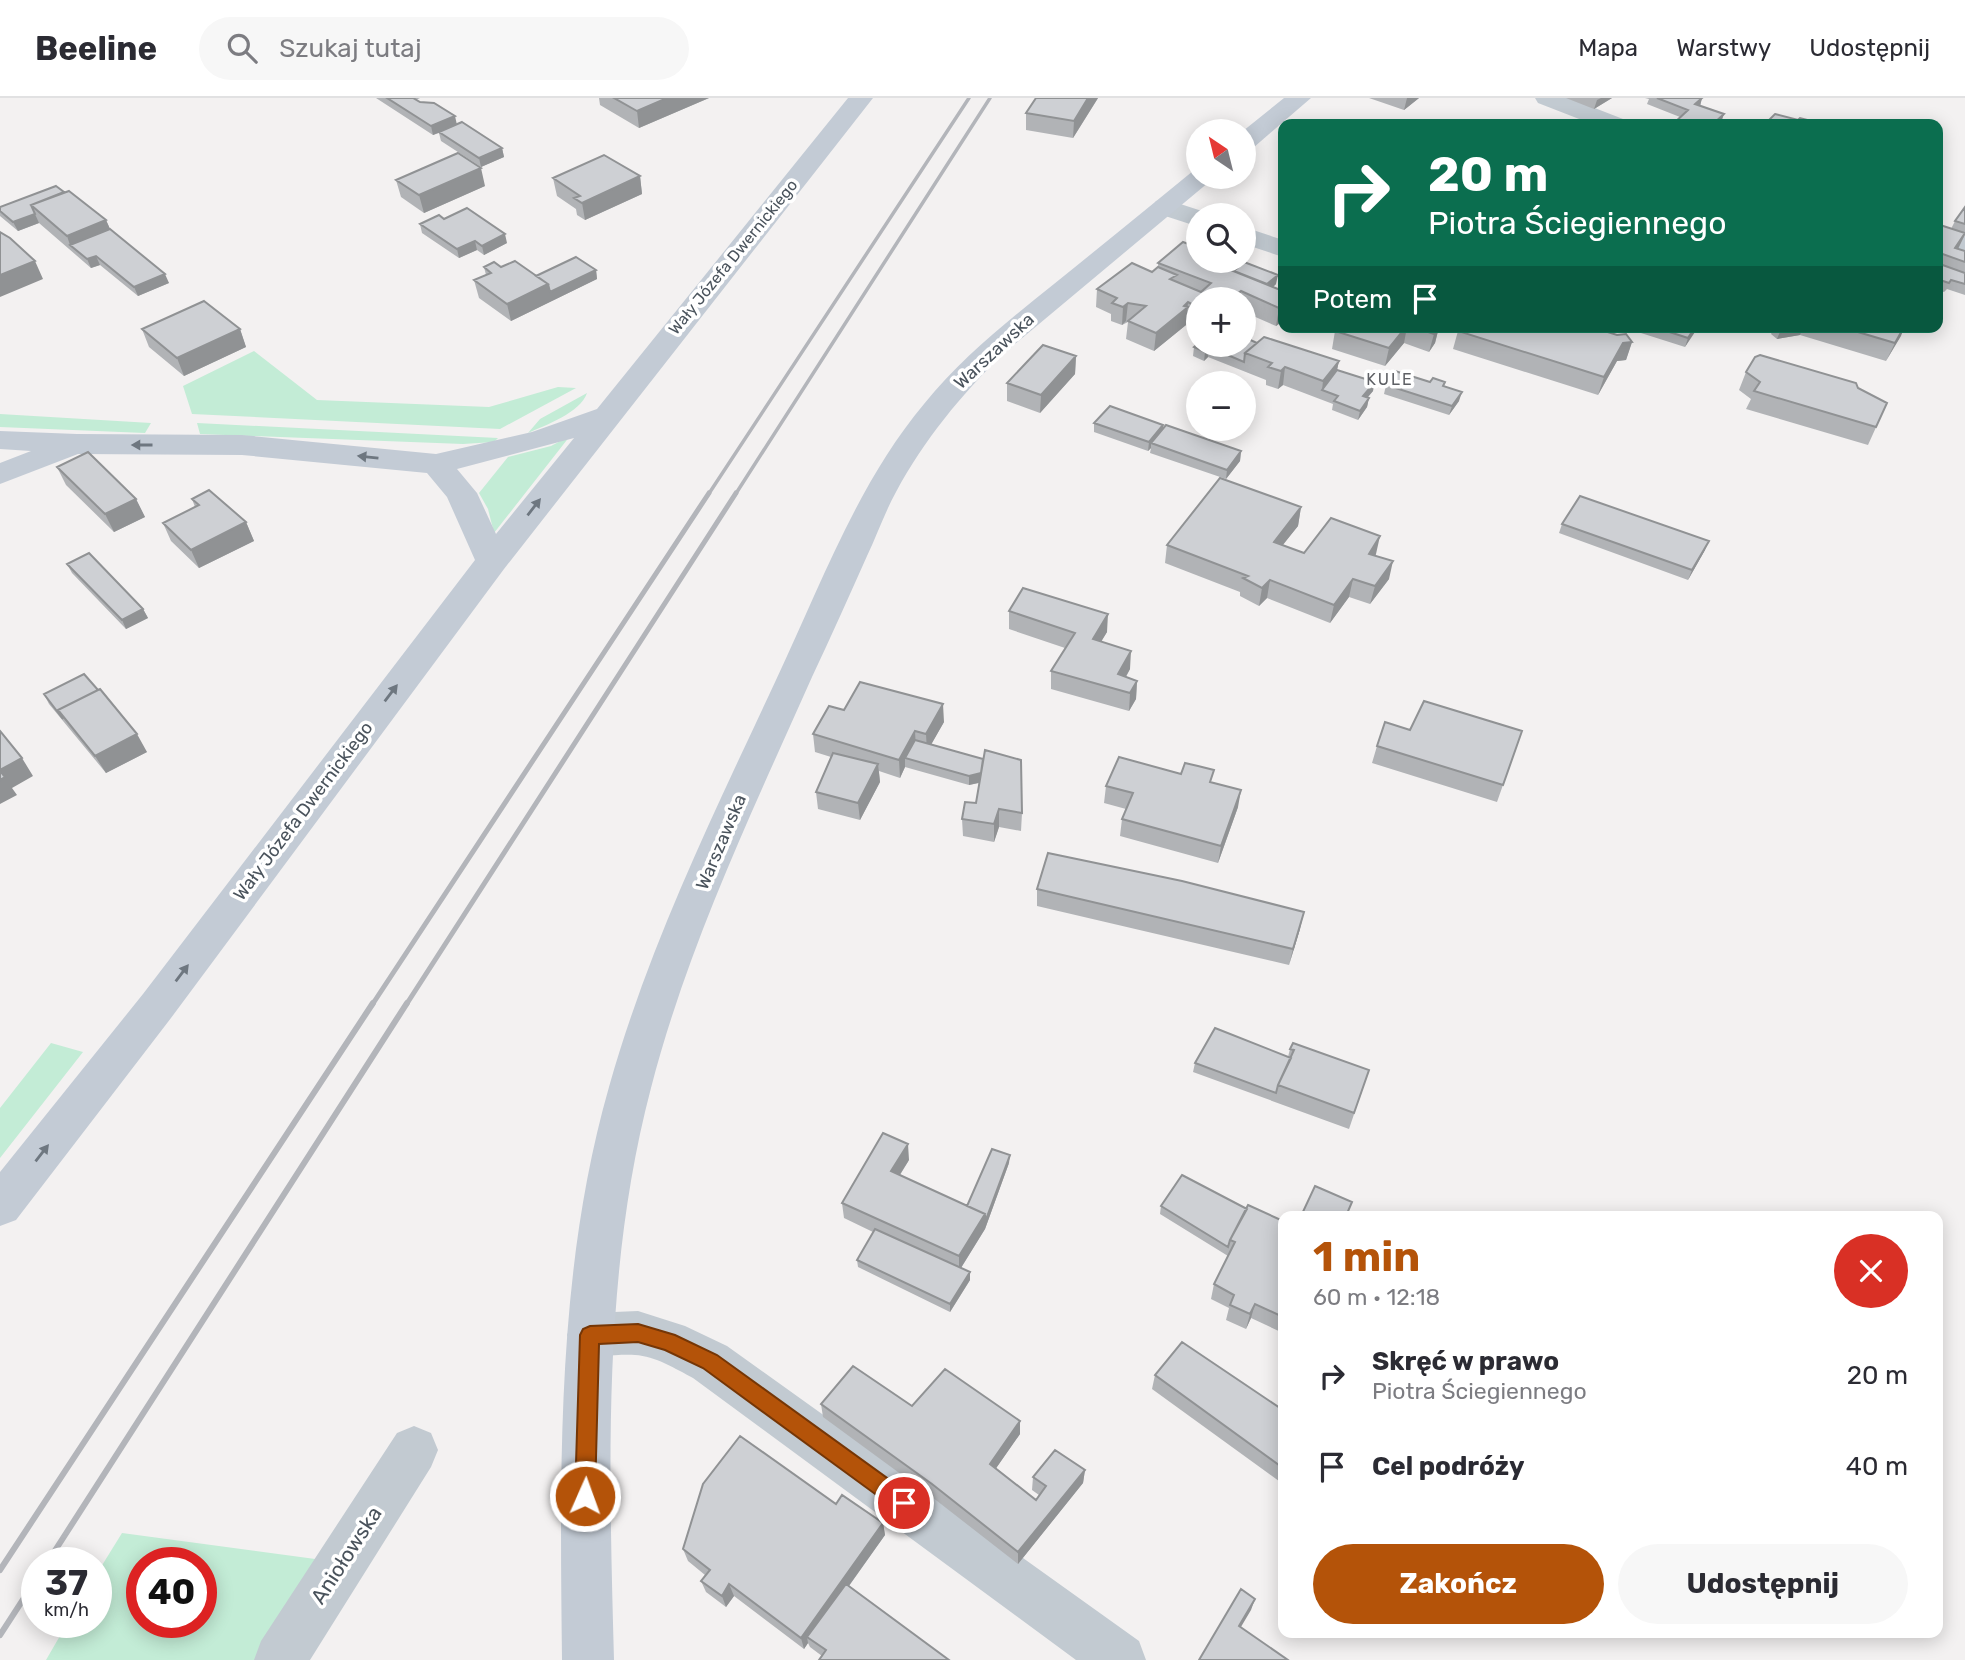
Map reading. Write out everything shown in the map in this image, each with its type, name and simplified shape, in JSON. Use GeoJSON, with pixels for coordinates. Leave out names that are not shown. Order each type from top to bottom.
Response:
{"type":"FeatureCollection","features":[{"type":"Feature","properties":{"kind":"street","name":"Wały Józefa Dwernickiego"},"geometry":{"type":"LineString","coordinates":[[0,1206],[157,1006],[492,561],[605,416],[862,98]]}},
{"type":"Feature","properties":{"kind":"street"},"geometry":{"type":"LineString","coordinates":[[1256,133],[1299,98]]}},
{"type":"Feature","properties":{"kind":"street"},"geometry":{"type":"LineString","coordinates":[[1547,98],[1601,119]]}},
{"type":"Feature","properties":{"kind":"street","name":"Warszawska"},"geometry":{"type":"LineString","coordinates":[[589,1660],[585,1496],[590,1335],[602,1224],[629,1090],[667,968],[724,832],[880,492],[931,414],[968,372],[1003,340],[1182,213],[1195,189]]}},
{"type":"Feature","properties":{"kind":"street"},"geometry":{"type":"LineString","coordinates":[[1943,238],[1965,244]]}},
{"type":"Feature","properties":{"kind":"street"},"geometry":{"type":"LineString","coordinates":[[1256,239],[1278,247]]}},
{"type":"Feature","properties":{"kind":"street"},"geometry":{"type":"LineString","coordinates":[[0,440],[78,444],[242,445],[436,464],[541,439],[605,416]]}},
{"type":"Feature","properties":{"kind":"street"},"geometry":{"type":"LineString","coordinates":[[0,474],[78,444]]}},
{"type":"Feature","properties":{"kind":"street"},"geometry":{"type":"LineString","coordinates":[[436,464],[461,493],[492,561]]}},
{"type":"Feature","properties":{"kind":"street"},"geometry":{"type":"LineString","coordinates":[[590,1335],[638,1333],[668,1342],[710,1362],[1120,1660]]}},
{"type":"Feature","properties":{"kind":"street","name":"Aniołowska"},"geometry":{"type":"LineString","coordinates":[[280,1660],[414,1450]]}},
{"type":"Feature","properties":{"kind":"green space"},"geometry":{"type":"Polygon","coordinates":[[[254,351],[317,400],[489,407],[558,387],[576,388],[500,429],[192,414],[183,386],[254,351]]]}},
{"type":"Feature","properties":{"kind":"green space"},"geometry":{"type":"Polygon","coordinates":[[[587,393],[570,412],[528,433],[540,419],[587,393]]]}},
{"type":"Feature","properties":{"kind":"green space"},"geometry":{"type":"Polygon","coordinates":[[[0,414],[151,423],[145,433],[0,427],[0,414]]]}},
{"type":"Feature","properties":{"kind":"green space"},"geometry":{"type":"Polygon","coordinates":[[[197,423],[498,438],[494,442],[463,444],[200,434],[197,423]]]}},
{"type":"Feature","properties":{"kind":"green space"},"geometry":{"type":"Polygon","coordinates":[[[570,436],[494,533],[488,509],[479,493],[508,457],[551,446],[570,436]]]}},
{"type":"Feature","properties":{"kind":"green space"},"geometry":{"type":"Polygon","coordinates":[[[51,1043],[83,1052],[0,1158],[0,1108],[51,1043]]]}},
{"type":"Feature","properties":{"kind":"green space"},"geometry":{"type":"Polygon","coordinates":[[[122,1533],[330,1561],[272,1660],[46,1660],[59,1638],[112,1638],[112,1549],[122,1533]]]}},
{"type":"Feature","properties":{"kind":"building"},"geometry":{"type":"Polygon","coordinates":[[[387,98],[413,98],[420,102],[434,103],[455,116],[431,126],[387,98]]]}},
{"type":"Feature","properties":{"kind":"building"},"geometry":{"type":"Polygon","coordinates":[[[614,98],[667,98],[637,111],[614,98]]]}},
{"type":"Feature","properties":{"kind":"building"},"geometry":{"type":"Polygon","coordinates":[[[1036,98],[1088,98],[1074,121],[1026,113],[1036,98]]]}},
{"type":"Feature","properties":{"kind":"building"},"geometry":{"type":"Polygon","coordinates":[[[1657,98],[1702,98],[1695,104],[1724,114],[1718,119],[1678,119],[1688,110],[1657,98]]]}},
{"type":"Feature","properties":{"kind":"building"},"geometry":{"type":"Polygon","coordinates":[[[1775,114],[1794,119],[1770,119],[1775,114]]]}},
{"type":"Feature","properties":{"kind":"building"},"geometry":{"type":"Polygon","coordinates":[[[462,122],[502,148],[479,158],[439,132],[462,122]]]}},
{"type":"Feature","properties":{"kind":"building"},"geometry":{"type":"Polygon","coordinates":[[[458,153],[481,168],[419,195],[396,180],[458,153]]]}},
{"type":"Feature","properties":{"kind":"building"},"geometry":{"type":"Polygon","coordinates":[[[604,155],[640,176],[582,203],[574,198],[580,196],[553,178],[604,155]]]}},
{"type":"Feature","properties":{"kind":"building"},"geometry":{"type":"Polygon","coordinates":[[[56,186],[64,192],[31,205],[35,214],[13,222],[0,211],[0,207],[56,186]]]}},
{"type":"Feature","properties":{"kind":"building"},"geometry":{"type":"Polygon","coordinates":[[[69,191],[106,220],[67,236],[31,205],[69,191]]]}},
{"type":"Feature","properties":{"kind":"building"},"geometry":{"type":"Polygon","coordinates":[[[1965,207],[1965,224],[1955,221],[1965,207]]]}},
{"type":"Feature","properties":{"kind":"building"},"geometry":{"type":"Polygon","coordinates":[[[467,208],[505,234],[482,246],[475,241],[457,249],[420,224],[439,215],[444,219],[467,208]]]}},
{"type":"Feature","properties":{"kind":"building"},"geometry":{"type":"Polygon","coordinates":[[[1943,226],[1965,233],[1955,248],[1965,251],[1965,262],[1943,254],[1943,226]]]}},
{"type":"Feature","properties":{"kind":"building"},"geometry":{"type":"Polygon","coordinates":[[[110,229],[165,274],[134,287],[96,256],[87,259],[70,245],[110,229]]]}},
{"type":"Feature","properties":{"kind":"building"},"geometry":{"type":"Polygon","coordinates":[[[0,232],[10,238],[35,261],[0,275],[0,232]]]}},
{"type":"Feature","properties":{"kind":"building"},"geometry":{"type":"Polygon","coordinates":[[[1183,242],[1186,243],[1186,273],[1238,273],[1278,289],[1278,308],[1256,298],[1256,287],[1207,287],[1211,283],[1158,263],[1183,242]]]}},
{"type":"Feature","properties":{"kind":"building"},"geometry":{"type":"Polygon","coordinates":[[[576,257],[596,270],[550,292],[548,284],[536,276],[576,257]]]}},
{"type":"Feature","properties":{"kind":"building"},"geometry":{"type":"Polygon","coordinates":[[[515,261],[548,284],[507,304],[474,280],[491,273],[484,267],[494,262],[501,267],[515,261]]]}},
{"type":"Feature","properties":{"kind":"building"},"geometry":{"type":"Polygon","coordinates":[[[1132,263],[1152,272],[1158,267],[1177,275],[1170,279],[1189,287],[1186,287],[1186,309],[1156,333],[1128,321],[1146,306],[1128,303],[1123,307],[1112,303],[1117,298],[1097,289],[1132,263]]]}},
{"type":"Feature","properties":{"kind":"building"},"geometry":{"type":"Polygon","coordinates":[[[1943,265],[1965,273],[1965,284],[1951,280],[1949,283],[1943,281],[1943,265]]]}},
{"type":"Feature","properties":{"kind":"building"},"geometry":{"type":"Polygon","coordinates":[[[1256,267],[1278,275],[1267,284],[1239,273],[1256,273],[1256,267]]]}},
{"type":"Feature","properties":{"kind":"building"},"geometry":{"type":"Polygon","coordinates":[[[204,301],[240,329],[177,358],[142,329],[204,301]]]}},
{"type":"Feature","properties":{"kind":"building"},"geometry":{"type":"Polygon","coordinates":[[[1341,333],[1401,333],[1389,348],[1341,333]]]}},
{"type":"Feature","properties":{"kind":"building"},"geometry":{"type":"Polygon","coordinates":[[[1464,333],[1626,334],[1632,342],[1623,343],[1604,377],[1464,333]]]}},
{"type":"Feature","properties":{"kind":"building"},"geometry":{"type":"Polygon","coordinates":[[[1673,333],[1691,333],[1688,338],[1673,333]]]}},
{"type":"Feature","properties":{"kind":"building"},"geometry":{"type":"Polygon","coordinates":[[[1861,333],[1901,333],[1895,343],[1861,333]]]}},
{"type":"Feature","properties":{"kind":"building"},"geometry":{"type":"Polygon","coordinates":[[[1264,337],[1339,361],[1323,381],[1285,367],[1281,371],[1268,367],[1272,363],[1256,357],[1256,344],[1264,337]]]}},
{"type":"Feature","properties":{"kind":"building"},"geometry":{"type":"Polygon","coordinates":[[[1043,345],[1076,356],[1041,395],[1007,383],[1043,345]]]}},
{"type":"Feature","properties":{"kind":"building"},"geometry":{"type":"Polygon","coordinates":[[[1760,355],[1856,383],[1858,388],[1887,403],[1876,427],[1754,391],[1760,382],[1746,372],[1755,357],[1760,355]]]}},
{"type":"Feature","properties":{"kind":"building"},"geometry":{"type":"Polygon","coordinates":[[[1337,370],[1375,382],[1363,396],[1369,398],[1360,411],[1334,401],[1338,396],[1322,390],[1337,370]]]}},
{"type":"Feature","properties":{"kind":"building"},"geometry":{"type":"Polygon","coordinates":[[[1395,371],[1430,382],[1433,378],[1445,382],[1443,386],[1462,392],[1452,406],[1386,385],[1395,371]]]}},
{"type":"Feature","properties":{"kind":"building"},"geometry":{"type":"Polygon","coordinates":[[[1110,406],[1163,425],[1149,442],[1094,423],[1110,406]]]}},
{"type":"Feature","properties":{"kind":"building"},"geometry":{"type":"Polygon","coordinates":[[[1166,425],[1186,432],[1186,441],[1212,441],[1241,451],[1227,470],[1151,443],[1166,425]]]}},
{"type":"Feature","properties":{"kind":"building"},"geometry":{"type":"Polygon","coordinates":[[[88,452],[136,499],[105,514],[57,467],[88,452]]]}},
{"type":"Feature","properties":{"kind":"building"},"geometry":{"type":"Polygon","coordinates":[[[1220,478],[1301,507],[1274,542],[1304,553],[1331,518],[1380,536],[1369,554],[1393,561],[1375,586],[1353,579],[1334,605],[1270,580],[1262,588],[1243,578],[1248,576],[1167,545],[1220,478]]]}},
{"type":"Feature","properties":{"kind":"building"},"geometry":{"type":"Polygon","coordinates":[[[209,490],[246,522],[191,550],[163,523],[199,505],[192,499],[209,490]]]}},
{"type":"Feature","properties":{"kind":"building"},"geometry":{"type":"Polygon","coordinates":[[[1580,496],[1709,541],[1692,570],[1562,524],[1580,496]]]}},
{"type":"Feature","properties":{"kind":"building"},"geometry":{"type":"Polygon","coordinates":[[[89,553],[143,609],[122,620],[67,564],[89,553]]]}},
{"type":"Feature","properties":{"kind":"building"},"geometry":{"type":"Polygon","coordinates":[[[1023,588],[1108,614],[1093,639],[1131,651],[1118,674],[1137,681],[1130,693],[1051,671],[1075,633],[1009,611],[1023,588]]]}},
{"type":"Feature","properties":{"kind":"building"},"geometry":{"type":"Polygon","coordinates":[[[84,674],[98,690],[58,710],[63,719],[44,694],[84,674]]]}},
{"type":"Feature","properties":{"kind":"building"},"geometry":{"type":"Polygon","coordinates":[[[860,682],[943,704],[926,734],[915,731],[899,760],[813,734],[829,706],[844,710],[860,682]]]}},
{"type":"Feature","properties":{"kind":"building"},"geometry":{"type":"Polygon","coordinates":[[[100,689],[137,734],[95,756],[58,710],[100,689]]]}},
{"type":"Feature","properties":{"kind":"building"},"geometry":{"type":"Polygon","coordinates":[[[1424,701],[1522,731],[1503,785],[1377,746],[1385,722],[1410,730],[1424,701]]]}},
{"type":"Feature","properties":{"kind":"building"},"geometry":{"type":"Polygon","coordinates":[[[0,731],[22,758],[0,770],[0,731]]]}},
{"type":"Feature","properties":{"kind":"building"},"geometry":{"type":"Polygon","coordinates":[[[915,740],[983,759],[981,773],[969,776],[905,758],[915,740]]]}},
{"type":"Feature","properties":{"kind":"building"},"geometry":{"type":"Polygon","coordinates":[[[985,750],[1021,760],[1022,813],[999,809],[994,824],[962,819],[965,802],[976,803],[985,750]]]}},
{"type":"Feature","properties":{"kind":"building"},"geometry":{"type":"Polygon","coordinates":[[[833,753],[878,764],[858,803],[816,792],[833,753]]]}},
{"type":"Feature","properties":{"kind":"building"},"geometry":{"type":"Polygon","coordinates":[[[1119,757],[1181,774],[1185,763],[1214,770],[1210,782],[1241,790],[1221,846],[1122,819],[1133,793],[1106,786],[1119,757]]]}},
{"type":"Feature","properties":{"kind":"building"},"geometry":{"type":"Polygon","coordinates":[[[1048,853],[1182,881],[1304,912],[1293,949],[1037,889],[1048,853]]]}},
{"type":"Feature","properties":{"kind":"building"},"geometry":{"type":"Polygon","coordinates":[[[1215,1028],[1291,1058],[1276,1093],[1195,1063],[1215,1028]]]}},
{"type":"Feature","properties":{"kind":"building"},"geometry":{"type":"Polygon","coordinates":[[[1293,1043],[1369,1070],[1354,1113],[1278,1085],[1294,1050],[1290,1049],[1293,1043]]]}},
{"type":"Feature","properties":{"kind":"building"},"geometry":{"type":"Polygon","coordinates":[[[883,1133],[908,1144],[891,1171],[985,1214],[959,1256],[842,1203],[883,1133]]]}},
{"type":"Feature","properties":{"kind":"building"},"geometry":{"type":"Polygon","coordinates":[[[992,1149],[1010,1155],[985,1222],[985,1214],[967,1206],[992,1149]]]}},
{"type":"Feature","properties":{"kind":"building"},"geometry":{"type":"Polygon","coordinates":[[[1182,1175],[1247,1209],[1228,1247],[1161,1206],[1182,1175]]]}},
{"type":"Feature","properties":{"kind":"building"},"geometry":{"type":"Polygon","coordinates":[[[1315,1186],[1352,1202],[1348,1211],[1303,1211],[1315,1186]]]}},
{"type":"Feature","properties":{"kind":"building"},"geometry":{"type":"Polygon","coordinates":[[[1248,1205],[1278,1219],[1278,1315],[1255,1304],[1250,1314],[1230,1305],[1234,1295],[1214,1284],[1235,1242],[1230,1240],[1248,1205]]]}},
{"type":"Feature","properties":{"kind":"building"},"geometry":{"type":"Polygon","coordinates":[[[875,1229],[970,1272],[950,1304],[857,1260],[875,1229]]]}},
{"type":"Feature","properties":{"kind":"building"},"geometry":{"type":"Polygon","coordinates":[[[1182,1342],[1278,1407],[1278,1464],[1155,1375],[1182,1342]]]}},
{"type":"Feature","properties":{"kind":"building"},"geometry":{"type":"Polygon","coordinates":[[[853,1366],[912,1406],[945,1369],[1020,1421],[990,1464],[1036,1500],[1046,1486],[1033,1477],[1055,1450],[1085,1470],[1018,1552],[932,1484],[821,1404],[853,1366]]]}},
{"type":"Feature","properties":{"kind":"building"},"geometry":{"type":"Polygon","coordinates":[[[740,1436],[836,1504],[842,1495],[883,1523],[801,1638],[729,1584],[722,1596],[701,1581],[710,1570],[683,1549],[703,1484],[740,1436]]]}},
{"type":"Feature","properties":{"kind":"building"},"geometry":{"type":"Polygon","coordinates":[[[846,1584],[949,1660],[819,1660],[826,1650],[807,1637],[846,1584]]]}},
{"type":"Feature","properties":{"kind":"building"},"geometry":{"type":"Polygon","coordinates":[[[1241,1589],[1255,1599],[1239,1626],[1288,1660],[1199,1660],[1241,1589]]]}},
{"type":"Feature","properties":{"kind":"railway"},"geometry":{"type":"LineString","coordinates":[[708,495],[969,98]]}},
{"type":"Feature","properties":{"kind":"railway"},"geometry":{"type":"LineString","coordinates":[[735,495],[990,98]]}},
{"type":"Feature","properties":{"kind":"railway"},"geometry":{"type":"LineString","coordinates":[[372,1005],[709,493]]}},
{"type":"Feature","properties":{"kind":"railway"},"geometry":{"type":"LineString","coordinates":[[406,1005],[736,493]]}},
{"type":"Feature","properties":{"kind":"railway"},"geometry":{"type":"LineString","coordinates":[[0,1570],[373,1003]]}},
{"type":"Feature","properties":{"kind":"railway"},"geometry":{"type":"LineString","coordinates":[[57,1547],[407,1003]]}},
{"type":"Feature","properties":{"kind":"railway"},"geometry":{"type":"LineString","coordinates":[[0,1635],[21,1603]]}},
{"type":"Feature","properties":{"kind":"district","name":"KULE"},"geometry":{"type":"Point","coordinates":[1390,379]}},
{"type":"Feature","properties":{"kind":"route"},"geometry":{"type":"LineString","coordinates":[[585,1496],[590,1335],[638,1333],[668,1342],[710,1362],[904,1503]]}}]}
